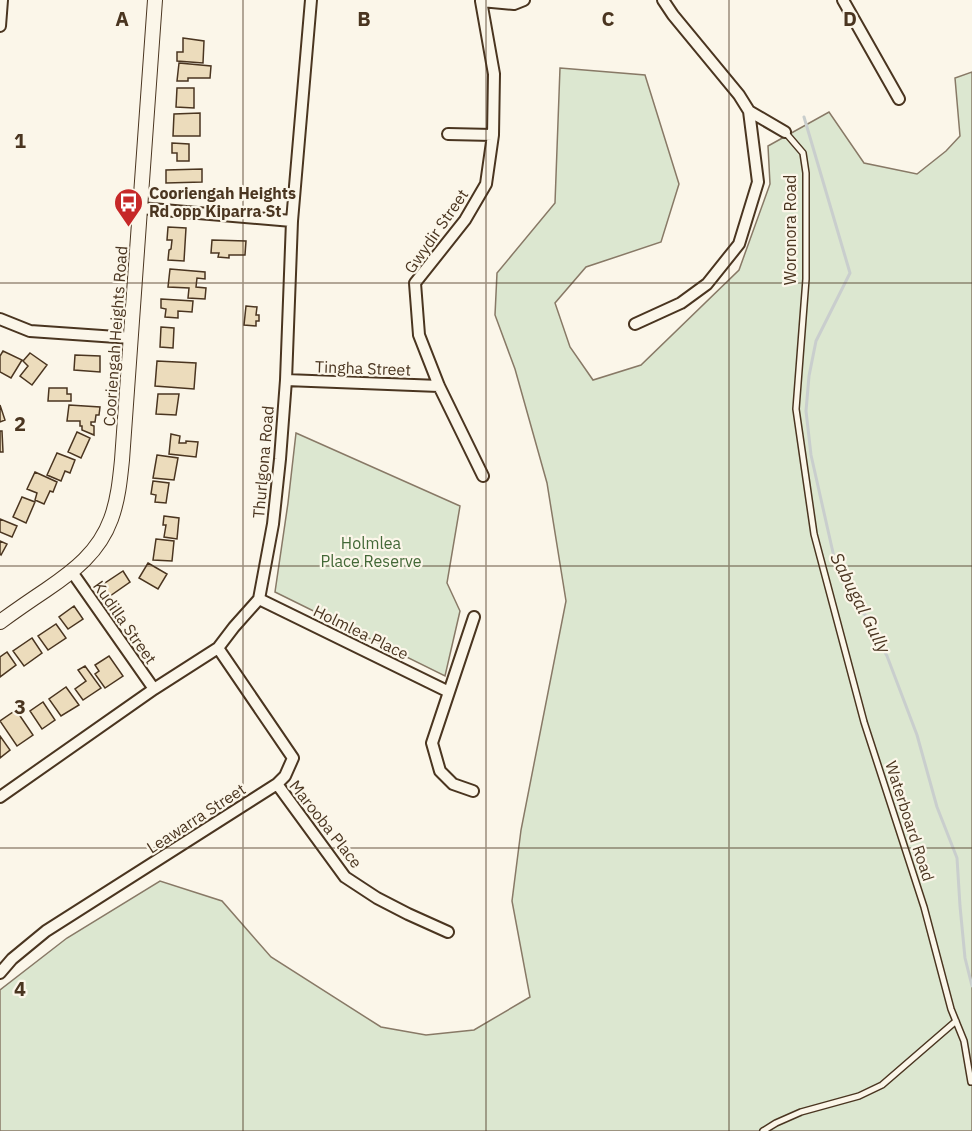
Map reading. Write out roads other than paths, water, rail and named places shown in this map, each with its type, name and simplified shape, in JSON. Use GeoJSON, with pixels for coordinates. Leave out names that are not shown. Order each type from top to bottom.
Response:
{"type":"FeatureCollection","features":[{"type":"Feature","properties":{"kind":"street"},"geometry":{"type":"LineString","coordinates":[[0,26],[2,0]]}},
{"type":"Feature","properties":{"kind":"street","name":"Cooriengah Heights Road"},"geometry":{"type":"LineString","coordinates":[[0,622],[72,572],[84,561],[96,548],[107,530],[115,508],[122,460],[155,0]]}},
{"type":"Feature","properties":{"kind":"street","name":"Thurlgona Road"},"geometry":{"type":"LineString","coordinates":[[259,599],[274,513],[280,459],[292,221],[311,0]]}},
{"type":"Feature","properties":{"kind":"street","name":"Gwydir Street"},"geometry":{"type":"LineString","coordinates":[[483,476],[439,386],[419,335],[416,283],[465,220],[486,183],[493,135],[494,74],[480,1],[514,4],[524,0]]}},
{"type":"Feature","properties":{"kind":"street","name":"Woronora Road"},"geometry":{"type":"LineString","coordinates":[[663,0],[739,95],[749,111],[785,132]]}},
{"type":"Feature","properties":{"kind":"street"},"geometry":{"type":"LineString","coordinates":[[843,0],[899,99]]}},
{"type":"Feature","properties":{"kind":"street"},"geometry":{"type":"LineString","coordinates":[[635,324],[681,303],[707,284],[739,244],[758,182],[749,111]]}},
{"type":"Feature","properties":{"kind":"street"},"geometry":{"type":"LineString","coordinates":[[448,134],[493,135]]}},
{"type":"Feature","properties":{"kind":"street"},"geometry":{"type":"LineString","coordinates":[[140,208],[292,221]]}},
{"type":"Feature","properties":{"kind":"street"},"geometry":{"type":"LineString","coordinates":[[0,319],[30,331],[130,338]]}},
{"type":"Feature","properties":{"kind":"street","name":"Tingha Street"},"geometry":{"type":"LineString","coordinates":[[285,380],[439,386]]}},
{"type":"Feature","properties":{"kind":"street","name":"Kudilla Street"},"geometry":{"type":"LineString","coordinates":[[72,572],[154,689]]}},
{"type":"Feature","properties":{"kind":"street"},"geometry":{"type":"LineString","coordinates":[[0,798],[154,689],[218,648],[259,599]]}},
{"type":"Feature","properties":{"kind":"street","name":"Holmlea Place"},"geometry":{"type":"LineString","coordinates":[[259,599],[449,692]]}},
{"type":"Feature","properties":{"kind":"street"},"geometry":{"type":"LineString","coordinates":[[473,791],[453,784],[440,771],[432,743],[474,617]]}},
{"type":"Feature","properties":{"kind":"street","name":"Leawarra Street"},"geometry":{"type":"LineString","coordinates":[[0,973],[12,959],[46,931],[277,784],[285,776],[292,758],[218,648]]}},
{"type":"Feature","properties":{"kind":"street","name":"Marooba Place"},"geometry":{"type":"LineString","coordinates":[[277,784],[345,877],[377,898],[448,932]]}},
{"type":"Feature","properties":{"kind":"lane","name":"Woronora Road"},"geometry":{"type":"LineString","coordinates":[[785,132],[803,153],[806,173],[806,279],[796,409]]}},
{"type":"Feature","properties":{"kind":"lane","name":"Waterboard Road"},"geometry":{"type":"LineString","coordinates":[[796,409],[814,534],[863,719],[924,907],[951,1009],[964,1041],[970,1082]]}},
{"type":"Feature","properties":{"kind":"lane"},"geometry":{"type":"LineString","coordinates":[[763,1131],[801,1112],[859,1096],[882,1085],[956,1021]]}},
{"type":"Feature","properties":{"kind":"waterway","name":"Sabugal Gully"},"geometry":{"type":"LineString","coordinates":[[804,117],[850,273],[816,341],[809,376],[806,411],[811,455],[834,557],[887,656],[917,735],[937,807],[957,858],[965,958],[972,986]]}},
{"type":"Feature","properties":{"kind":"place","name":"Cooriengah Heights Rd opp Kiparra St"},"geometry":{"type":"Point","coordinates":[128,228]}},
{"type":"Feature","properties":{"kind":"park label","name":"Holmlea Place Reserve"},"geometry":{"type":"Point","coordinates":[371,552]}}]}
